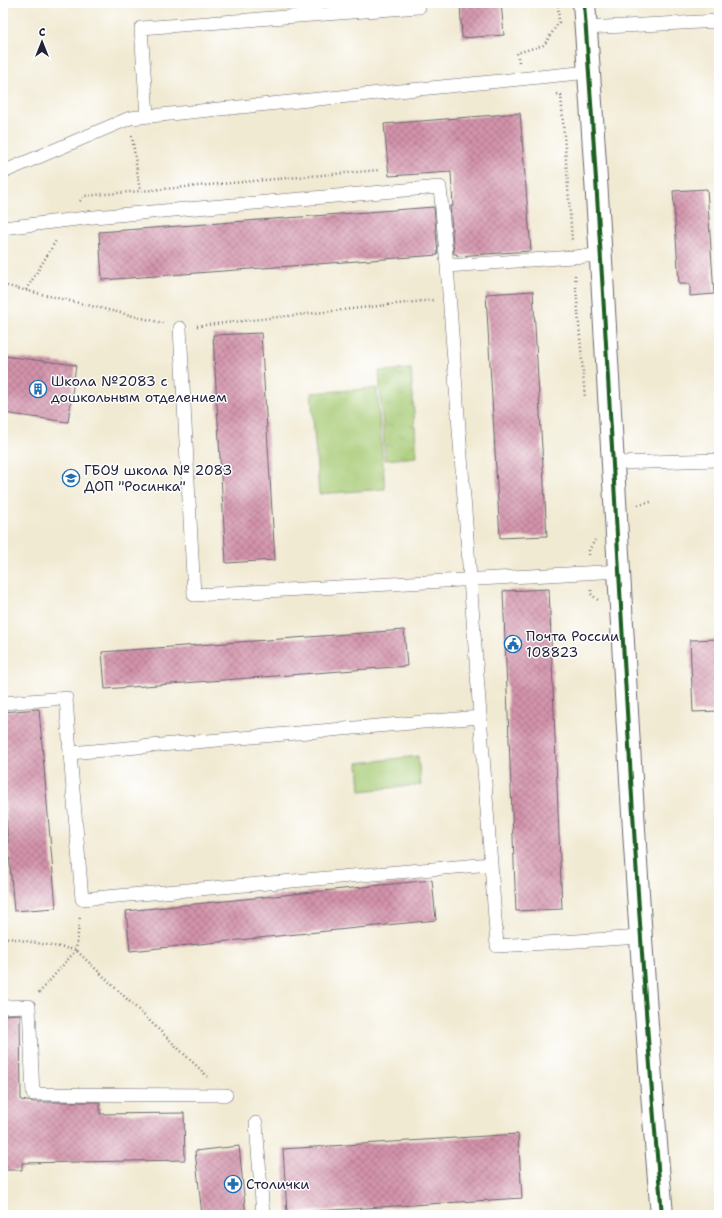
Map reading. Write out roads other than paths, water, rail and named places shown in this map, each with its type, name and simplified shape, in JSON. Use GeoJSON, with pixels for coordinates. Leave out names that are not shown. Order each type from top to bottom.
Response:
{"type":"FeatureCollection","features":[{"type":"Feature","properties":{"kind":"street"},"geometry":{"type":"LineString","coordinates":[[584,3],[602,255],[647,1039],[662,1215]]}},
{"type":"Feature","properties":{"kind":"lane"},"geometry":{"type":"LineString","coordinates":[[147,116],[141,28],[419,7],[419,3]]}},
{"type":"Feature","properties":{"kind":"lane"},"geometry":{"type":"LineString","coordinates":[[586,28],[719,21]]}},
{"type":"Feature","properties":{"kind":"lane"},"geometry":{"type":"LineString","coordinates":[[3,172],[130,118],[589,72]]}},
{"type":"Feature","properties":{"kind":"lane"},"geometry":{"type":"LineString","coordinates":[[3,228],[94,217],[440,187],[497,946],[641,937]]}},
{"type":"Feature","properties":{"kind":"lane"},"geometry":{"type":"LineString","coordinates":[[447,266],[602,255]]}},
{"type":"Feature","properties":{"kind":"lane"},"geometry":{"type":"LineString","coordinates":[[180,328],[194,595],[620,571]]}},
{"type":"Feature","properties":{"kind":"lane"},"geometry":{"type":"LineString","coordinates":[[614,463],[719,460]]}},
{"type":"Feature","properties":{"kind":"lane"},"geometry":{"type":"LineString","coordinates":[[3,703],[66,698],[82,898],[491,864]]}},
{"type":"Feature","properties":{"kind":"lane"},"geometry":{"type":"LineString","coordinates":[[70,753],[480,717]]}},
{"type":"Feature","properties":{"kind":"lane"},"geometry":{"type":"LineString","coordinates":[[3,1007],[29,1006],[32,1094],[226,1095]]}},
{"type":"Feature","properties":{"kind":"lane"},"geometry":{"type":"LineString","coordinates":[[256,1123],[263,1215]]}},
{"type":"Feature","properties":{"kind":"place","name":"Школа №2083 с дошкольным отделением"},"geometry":{"type":"Point","coordinates":[38,389]}},
{"type":"Feature","properties":{"kind":"place","name":"ГБОУ школа № 2083 ДОП \"Росинка\""},"geometry":{"type":"Point","coordinates":[71,478]}},
{"type":"Feature","properties":{"kind":"place","name":"Почта России 108823"},"geometry":{"type":"Point","coordinates":[513,644]}},
{"type":"Feature","properties":{"kind":"place","name":"Столички"},"geometry":{"type":"Point","coordinates":[233,1184]}}]}
